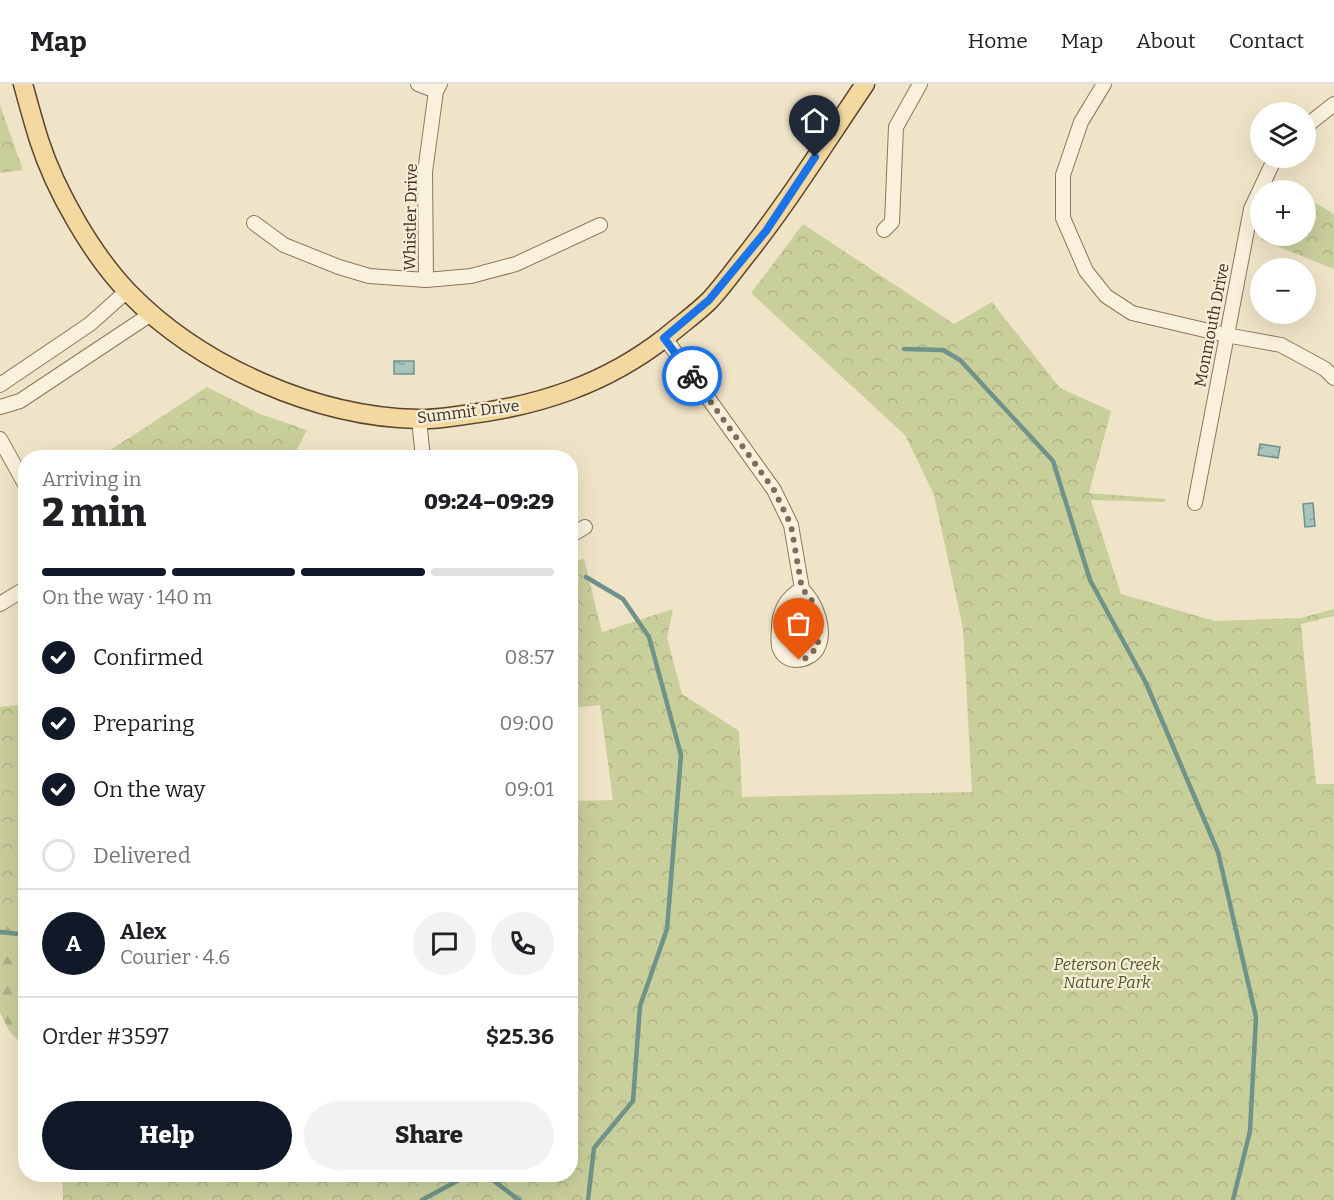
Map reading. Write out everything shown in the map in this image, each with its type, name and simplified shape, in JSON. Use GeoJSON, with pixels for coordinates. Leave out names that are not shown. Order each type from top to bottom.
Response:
{"type":"FeatureCollection","features":[{"type":"Feature","properties":{"kind":"main road","name":"Summit Drive"},"geometry":{"type":"LineString","coordinates":[[24,84],[39,142],[76,220],[98,255],[127,291],[151,314],[201,351],[255,379],[295,395],[348,411],[420,419],[488,412],[543,401],[580,388],[622,367],[664,338],[709,300],[766,231],[865,84]]}},
{"type":"Feature","properties":{"kind":"street"},"geometry":{"type":"LineString","coordinates":[[418,84],[438,87]]}},
{"type":"Feature","properties":{"kind":"street"},"geometry":{"type":"LineString","coordinates":[[884,230],[892,222],[896,127],[920,84]]}},
{"type":"Feature","properties":{"kind":"street"},"geometry":{"type":"LineString","coordinates":[[1104,84],[1081,122],[1063,175],[1063,218],[1086,271],[1106,296],[1132,313],[1281,345],[1325,369],[1334,378]]}},
{"type":"Feature","properties":{"kind":"street","name":"Whistler Drive"},"geometry":{"type":"LineString","coordinates":[[426,280],[425,172],[438,87]]}},
{"type":"Feature","properties":{"kind":"street"},"geometry":{"type":"LineString","coordinates":[[1316,118],[1334,104]]}},
{"type":"Feature","properties":{"kind":"street","name":"Monmouth Drive"},"geometry":{"type":"LineString","coordinates":[[1195,503],[1251,209],[1270,168]]}},
{"type":"Feature","properties":{"kind":"street"},"geometry":{"type":"LineString","coordinates":[[254,223],[284,245],[339,267],[369,276],[426,280],[471,276],[516,264],[600,225]]}},
{"type":"Feature","properties":{"kind":"street"},"geometry":{"type":"LineString","coordinates":[[0,385],[90,324],[127,291]]}},
{"type":"Feature","properties":{"kind":"street"},"geometry":{"type":"LineString","coordinates":[[0,407],[20,401],[151,314]]}},
{"type":"Feature","properties":{"kind":"street"},"geometry":{"type":"LineString","coordinates":[[664,338],[774,490],[791,525],[802,589],[810,597],[819,618],[817,648],[806,658],[792,660],[784,657],[779,648],[779,622],[782,609],[790,597],[802,589]]}},
{"type":"Feature","properties":{"kind":"street"},"geometry":{"type":"LineString","coordinates":[[420,419],[422,450]]}},
{"type":"Feature","properties":{"kind":"street"},"geometry":{"type":"LineString","coordinates":[[0,439],[18,472]]}},
{"type":"Feature","properties":{"kind":"street"},"geometry":{"type":"LineString","coordinates":[[578,531],[585,527]]}},
{"type":"Feature","properties":{"kind":"street"},"geometry":{"type":"LineString","coordinates":[[0,604],[18,593]]}},
{"type":"Feature","properties":{"kind":"green space"},"geometry":{"type":"Polygon","coordinates":[[[0,105],[23,170],[0,173],[0,105]]]}},
{"type":"Feature","properties":{"kind":"green space"},"geometry":{"type":"Polygon","coordinates":[[[1316,203],[1334,214],[1334,269],[1316,262],[1316,258],[1306,258],[1276,246],[1316,246],[1316,203]]]}},
{"type":"Feature","properties":{"kind":"green space","name":"Peterson Creek Nature Park"},"geometry":{"type":"Polygon","coordinates":[[[803,224],[954,324],[992,302],[1060,388],[1111,411],[1089,493],[1165,499],[1165,502],[1091,500],[1121,594],[1215,621],[1301,618],[1334,609],[1334,616],[1301,624],[1316,784],[1334,784],[1334,1200],[63,1200],[62,1182],[578,1182],[578,801],[613,800],[600,705],[578,707],[578,560],[584,559],[602,632],[673,609],[667,638],[682,694],[739,731],[742,797],[972,792],[963,628],[934,495],[905,435],[751,293],[803,224]]]}},
{"type":"Feature","properties":{"kind":"green space"},"geometry":{"type":"Polygon","coordinates":[[[207,387],[260,414],[307,430],[297,450],[111,450],[207,387]]]}},
{"type":"Feature","properties":{"kind":"green space"},"geometry":{"type":"Polygon","coordinates":[[[18,705],[18,922],[0,923],[0,707],[18,705]]]}},
{"type":"Feature","properties":{"kind":"green space"},"geometry":{"type":"Polygon","coordinates":[[[0,810],[18,852],[18,1040],[10,1032],[0,1013],[0,810]]]}},
{"type":"Feature","properties":{"kind":"water"},"geometry":{"type":"Polygon","coordinates":[[[394,361],[414,361],[414,374],[394,374],[394,361]]]}},
{"type":"Feature","properties":{"kind":"water"},"geometry":{"type":"Polygon","coordinates":[[[1260,444],[1280,447],[1278,458],[1258,455],[1260,444]]]}},
{"type":"Feature","properties":{"kind":"water"},"geometry":{"type":"Polygon","coordinates":[[[1313,503],[1315,526],[1305,527],[1303,504],[1313,503]]]}},
{"type":"Feature","properties":{"kind":"waterway"},"geometry":{"type":"LineString","coordinates":[[904,349],[943,350],[960,360],[1053,461],[1090,580],[1146,683],[1218,852],[1256,1017],[1250,1131],[1233,1200]]}},
{"type":"Feature","properties":{"kind":"waterway"},"geometry":{"type":"LineString","coordinates":[[586,577],[623,599],[649,637],[681,755],[667,929],[640,1006],[633,1101],[594,1148],[588,1200]]}},
{"type":"Feature","properties":{"kind":"waterway"},"geometry":{"type":"LineString","coordinates":[[0,932],[18,934]]}},
{"type":"Feature","properties":{"kind":"waterway"},"geometry":{"type":"LineString","coordinates":[[422,1200],[455,1182]]}},
{"type":"Feature","properties":{"kind":"waterway"},"geometry":{"type":"LineString","coordinates":[[495,1182],[519,1200]]}},
{"type":"Feature","properties":{"kind":"way so far"},"geometry":{"type":"LineString","coordinates":[[692,376],[774,490],[791,525],[802,589],[810,597],[815,607],[820,630],[817,648],[813,654],[799,660]]}},
{"type":"Feature","properties":{"kind":"route"},"geometry":{"type":"LineString","coordinates":[[692,376],[664,338],[709,300],[766,231],[815,157]]}}]}
